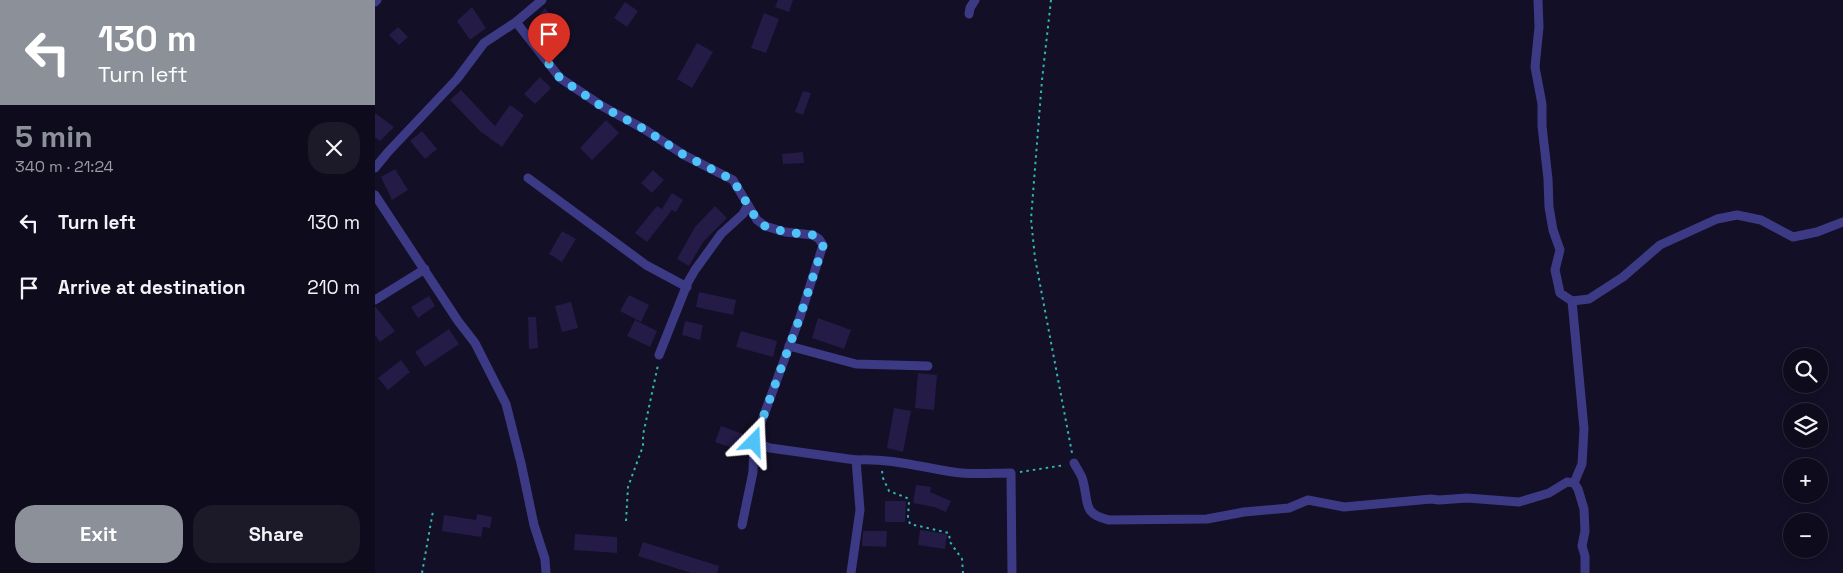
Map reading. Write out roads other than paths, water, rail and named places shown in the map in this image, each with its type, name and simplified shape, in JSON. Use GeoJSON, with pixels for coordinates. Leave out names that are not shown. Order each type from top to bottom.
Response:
{"type":"FeatureCollection","features":[{"type":"Feature","properties":{"kind":"street"},"geometry":{"type":"LineString","coordinates":[[375,168],[457,79],[484,43],[515,22],[542,0]]}},
{"type":"Feature","properties":{"kind":"street"},"geometry":{"type":"LineString","coordinates":[[969,14],[975,0]]}},
{"type":"Feature","properties":{"kind":"street"},"geometry":{"type":"LineString","coordinates":[[1538,0],[1539,28],[1535,67],[1542,104],[1549,207],[1560,250],[1555,270],[1560,293],[1572,301],[1589,299],[1623,277],[1660,245],[1717,219],[1737,216],[1761,220],[1793,237],[1817,232],[1843,222]]}},
{"type":"Feature","properties":{"kind":"street"},"geometry":{"type":"LineString","coordinates":[[515,22],[560,78],[601,106],[644,129],[684,155],[733,180],[757,220],[765,226],[785,232],[813,235],[819,239],[823,246],[754,442],[753,472],[742,525]]}},
{"type":"Feature","properties":{"kind":"street"},"geometry":{"type":"LineString","coordinates":[[529,178],[646,265],[687,287]]}},
{"type":"Feature","properties":{"kind":"street"},"geometry":{"type":"LineString","coordinates":[[375,195],[458,321],[475,343],[506,404],[534,525],[545,559],[546,573]]}},
{"type":"Feature","properties":{"kind":"street"},"geometry":{"type":"LineString","coordinates":[[659,355],[688,282],[700,261],[721,234],[743,214],[748,205]]}},
{"type":"Feature","properties":{"kind":"street"},"geometry":{"type":"LineString","coordinates":[[375,300],[425,269]]}},
{"type":"Feature","properties":{"kind":"street"},"geometry":{"type":"LineString","coordinates":[[1572,301],[1584,429],[1582,464],[1574,483]]}},
{"type":"Feature","properties":{"kind":"street"},"geometry":{"type":"LineString","coordinates":[[789,346],[856,364],[928,366]]}},
{"type":"Feature","properties":{"kind":"street"},"geometry":{"type":"LineString","coordinates":[[754,442],[770,448],[856,460],[881,461],[965,473],[1011,473],[1012,573]]}},
{"type":"Feature","properties":{"kind":"street"},"geometry":{"type":"LineString","coordinates":[[851,573],[860,510],[856,460]]}},
{"type":"Feature","properties":{"kind":"street"},"geometry":{"type":"LineString","coordinates":[[1074,463],[1083,479],[1087,502],[1091,512],[1096,517],[1109,520],[1207,519],[1244,512],[1289,508],[1308,500],[1343,507],[1431,499],[1467,498],[1519,502],[1549,493],[1567,482],[1574,483],[1578,489],[1583,509],[1585,531],[1582,546],[1585,556],[1585,573]]}}]}
